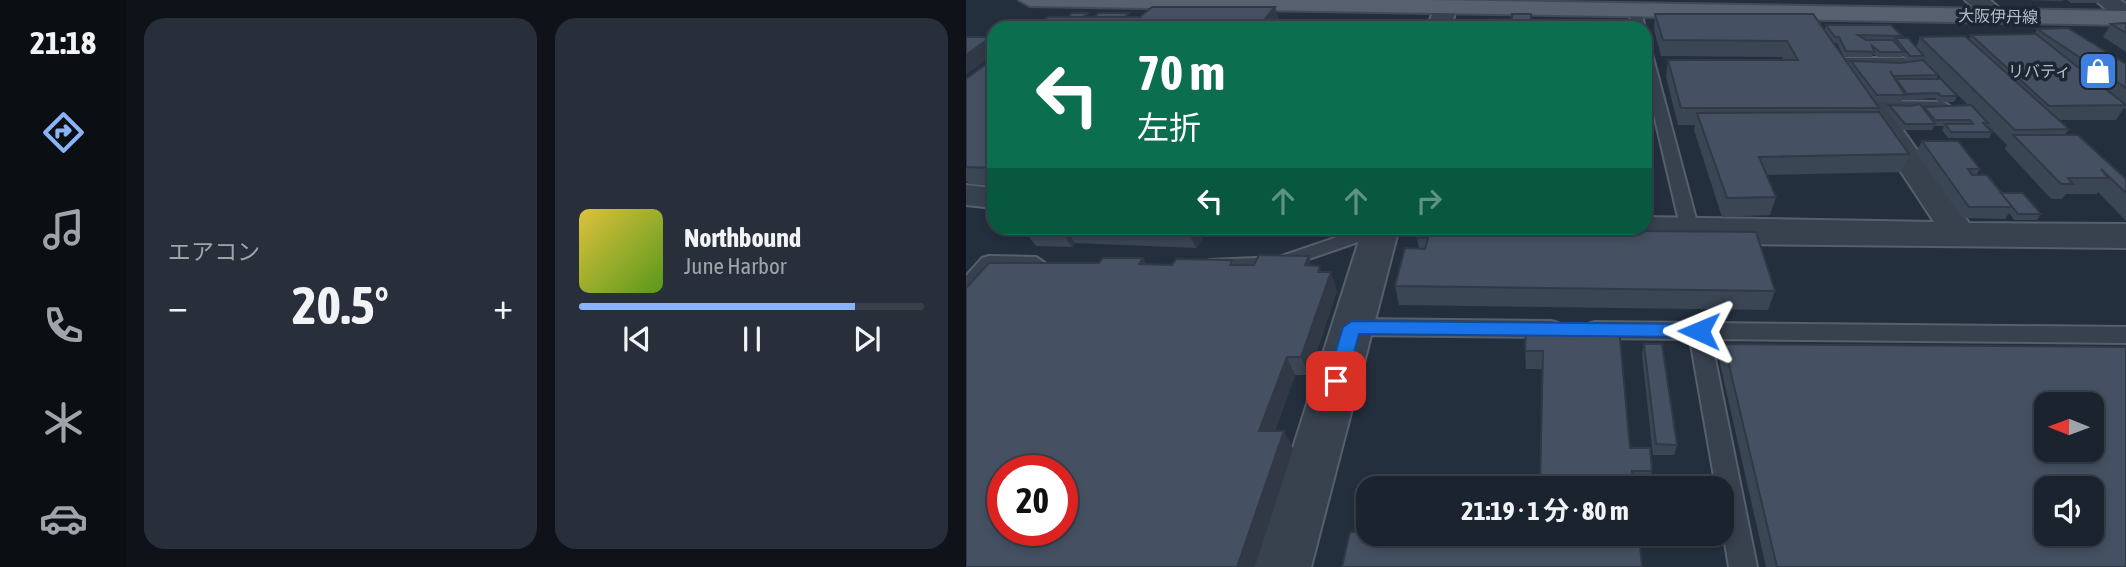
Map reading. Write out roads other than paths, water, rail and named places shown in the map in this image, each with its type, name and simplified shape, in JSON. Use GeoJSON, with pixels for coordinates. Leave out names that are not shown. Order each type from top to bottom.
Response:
{"type":"FeatureCollection","features":[{"type":"Feature","properties":{"kind":"main road","name":"大阪伊丹線"},"geometry":{"type":"LineString","coordinates":[[1030,0],[1354,3],[1442,18],[1637,20],[1809,13],[2126,16]]}},
{"type":"Feature","properties":{"kind":"street"},"geometry":{"type":"LineString","coordinates":[[1976,0],[1997,16]]}},
{"type":"Feature","properties":{"kind":"street"},"geometry":{"type":"LineString","coordinates":[[2106,0],[2126,16]]}},
{"type":"Feature","properties":{"kind":"street"},"geometry":{"type":"LineString","coordinates":[[1809,13],[1959,234]]}},
{"type":"Feature","properties":{"kind":"street"},"geometry":{"type":"LineString","coordinates":[[966,195],[987,197]]}},
{"type":"Feature","properties":{"kind":"street"},"geometry":{"type":"LineString","coordinates":[[1652,229],[2126,236]]}},
{"type":"Feature","properties":{"kind":"street"},"geometry":{"type":"LineString","coordinates":[[1283,567],[1379,235]]}},
{"type":"Feature","properties":{"kind":"lane"},"geometry":{"type":"LineString","coordinates":[[1842,62],[1903,62]]}},
{"type":"Feature","properties":{"kind":"lane"},"geometry":{"type":"LineString","coordinates":[[1652,78],[1690,230]]}},
{"type":"Feature","properties":{"kind":"lane"},"geometry":{"type":"LineString","coordinates":[[1872,106],[1943,106]]}},
{"type":"Feature","properties":{"kind":"lane"},"geometry":{"type":"LineString","coordinates":[[1184,267],[1280,263],[1361,235]]}},
{"type":"Feature","properties":{"kind":"lane"},"geometry":{"type":"LineString","coordinates":[[966,288],[989,262],[1058,264]]}},
{"type":"Feature","properties":{"kind":"lane"},"geometry":{"type":"LineString","coordinates":[[1352,327],[2126,335]]}},
{"type":"Feature","properties":{"kind":"lane"},"geometry":{"type":"LineString","coordinates":[[1699,331],[1743,567]]}},
{"type":"Feature","properties":{"kind":"place","name":"リバティ"},"geometry":{"type":"Point","coordinates":[2098,71]}}]}
